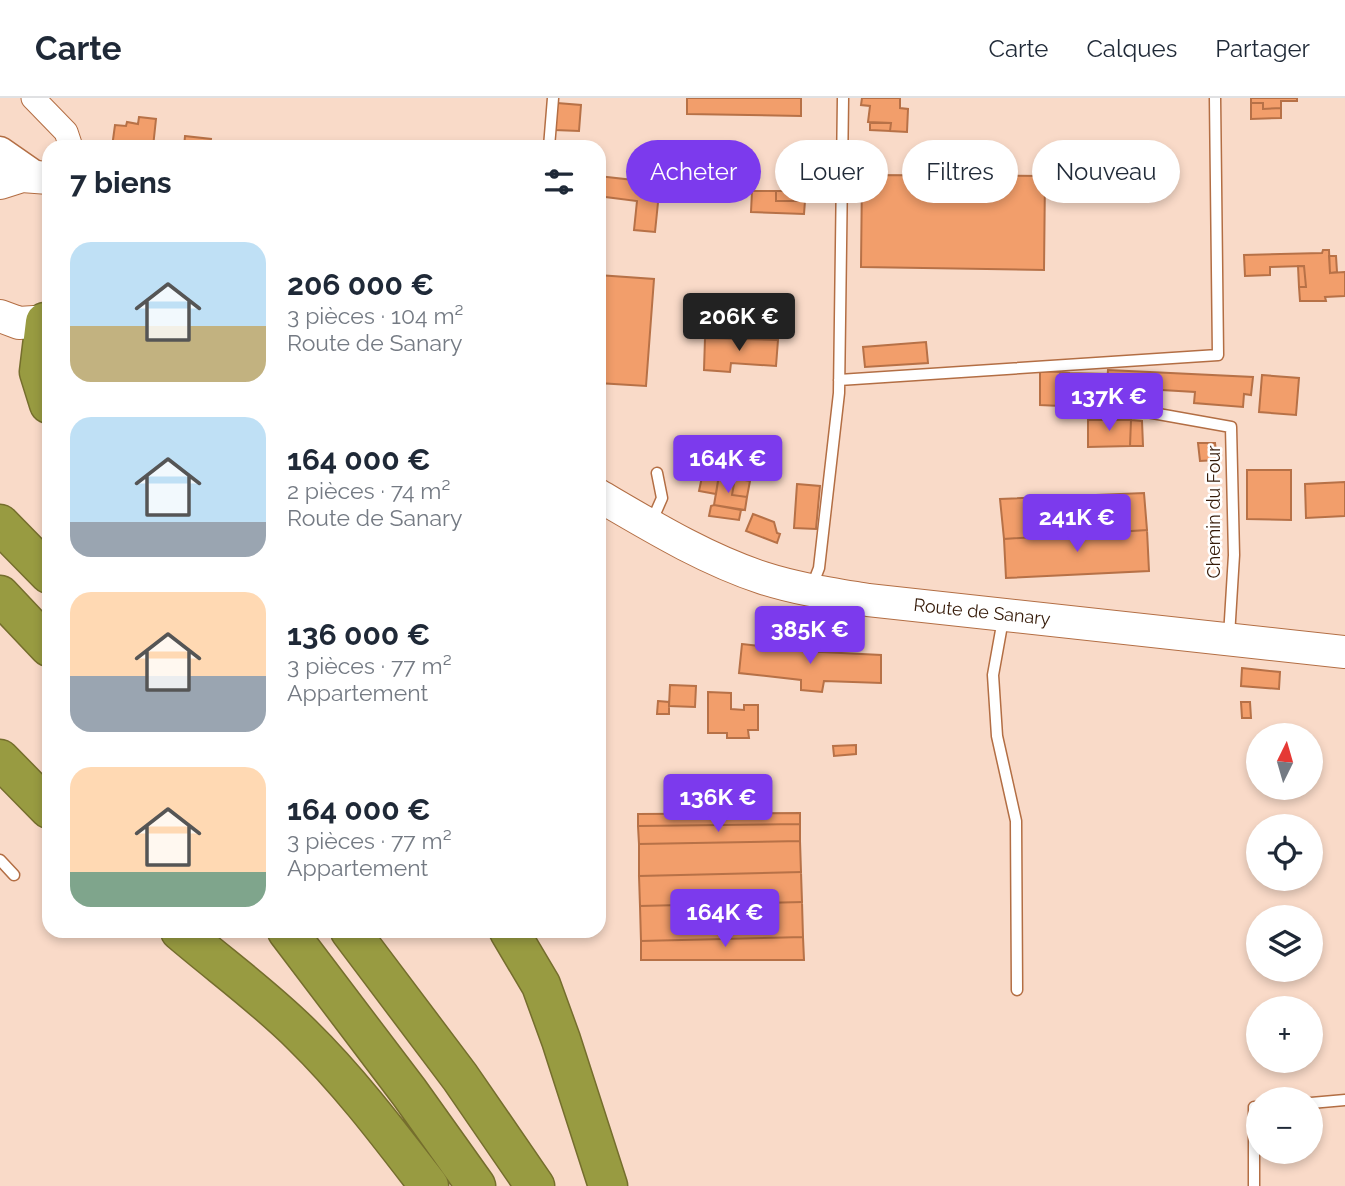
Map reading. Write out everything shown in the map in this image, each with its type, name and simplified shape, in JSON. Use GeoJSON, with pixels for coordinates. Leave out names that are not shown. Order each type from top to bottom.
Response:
{"type":"FeatureCollection","features":[{"type":"Feature","properties":{"kind":"highway"},"geometry":{"type":"LineString","coordinates":[[42,353],[39,372],[42,382]]}},
{"type":"Feature","properties":{"kind":"highway"},"geometry":{"type":"LineString","coordinates":[[0,524],[42,567]]}},
{"type":"Feature","properties":{"kind":"highway"},"geometry":{"type":"LineString","coordinates":[[0,595],[42,640]]}},
{"type":"Feature","properties":{"kind":"highway"},"geometry":{"type":"LineString","coordinates":[[0,759],[42,802]]}},
{"type":"Feature","properties":{"kind":"highway"},"geometry":{"type":"LineString","coordinates":[[189,938],[303,1035],[345,1082],[429,1186]]}},
{"type":"Feature","properties":{"kind":"highway"},"geometry":{"type":"LineString","coordinates":[[292,938],[409,1092],[476,1186]]}},
{"type":"Feature","properties":{"kind":"highway"},"geometry":{"type":"LineString","coordinates":[[355,938],[460,1077],[535,1186]]}},
{"type":"Feature","properties":{"kind":"highway"},"geometry":{"type":"LineString","coordinates":[[513,938],[541,985],[608,1186]]}},
{"type":"Feature","properties":{"kind":"main road"},"geometry":{"type":"LineString","coordinates":[[0,183],[22,176],[42,177]]}},
{"type":"Feature","properties":{"kind":"main road"},"geometry":{"type":"LineString","coordinates":[[0,316],[19,323],[42,321]]}},
{"type":"Feature","properties":{"kind":"main road","name":"Route de Sanary"},"geometry":{"type":"LineString","coordinates":[[606,500],[650,526],[711,556],[761,577],[810,591],[868,600],[1345,652]]}},
{"type":"Feature","properties":{"kind":"main road","name":"Route de Sanary"},"geometry":{"type":"LineString","coordinates":[[606,515],[650,540],[760,590],[809,603],[1345,665]]}},
{"type":"Feature","properties":{"kind":"street"},"geometry":{"type":"LineString","coordinates":[[33,98],[66,132],[69,140]]}},
{"type":"Feature","properties":{"kind":"street"},"geometry":{"type":"LineString","coordinates":[[0,150],[42,176]]}},
{"type":"Feature","properties":{"kind":"lane"},"geometry":{"type":"LineString","coordinates":[[550,140],[553,98]]}},
{"type":"Feature","properties":{"kind":"lane"},"geometry":{"type":"LineString","coordinates":[[810,591],[819,568],[839,380],[843,98]]}},
{"type":"Feature","properties":{"kind":"lane"},"geometry":{"type":"LineString","coordinates":[[839,380],[1218,355],[1215,98]]}},
{"type":"Feature","properties":{"kind":"lane","name":"Chemin du Four"},"geometry":{"type":"LineString","coordinates":[[1147,412],[1231,426],[1234,555],[1229,639]]}},
{"type":"Feature","properties":{"kind":"lane"},"geometry":{"type":"LineString","coordinates":[[650,526],[662,498],[657,473]]}},
{"type":"Feature","properties":{"kind":"lane"},"geometry":{"type":"LineString","coordinates":[[1002,625],[993,675],[997,736],[1016,821],[1017,990]]}},
{"type":"Feature","properties":{"kind":"lane"},"geometry":{"type":"LineString","coordinates":[[0,860],[14,875]]}},
{"type":"Feature","properties":{"kind":"lane"},"geometry":{"type":"LineString","coordinates":[[1323,1101],[1345,1100]]}},
{"type":"Feature","properties":{"kind":"lane"},"geometry":{"type":"LineString","coordinates":[[1254,1164],[1254,1186]]}},
{"type":"Feature","properties":{"kind":"building"},"geometry":{"type":"Polygon","coordinates":[[[687,98],[801,98],[801,116],[687,114],[687,98]]]}},
{"type":"Feature","properties":{"kind":"building"},"geometry":{"type":"Polygon","coordinates":[[[862,98],[900,98],[900,108],[908,109],[907,132],[890,131],[891,123],[868,122],[870,106],[861,105],[862,98]]]}},
{"type":"Feature","properties":{"kind":"building"},"geometry":{"type":"Polygon","coordinates":[[[1251,98],[1297,98],[1297,101],[1281,101],[1281,108],[1263,109],[1263,103],[1251,103],[1251,98]]]}},
{"type":"Feature","properties":{"kind":"building"},"geometry":{"type":"Polygon","coordinates":[[[557,103],[581,105],[579,131],[555,130],[557,103]]]}},
{"type":"Feature","properties":{"kind":"building"},"geometry":{"type":"Polygon","coordinates":[[[1251,103],[1263,103],[1263,109],[1281,108],[1281,118],[1251,119],[1251,103]]]}},
{"type":"Feature","properties":{"kind":"building"},"geometry":{"type":"Polygon","coordinates":[[[139,117],[156,119],[154,140],[113,140],[115,125],[126,126],[127,122],[138,124],[139,117]]]}},
{"type":"Feature","properties":{"kind":"building"},"geometry":{"type":"Polygon","coordinates":[[[870,123],[891,123],[890,131],[870,130],[870,123]]]}},
{"type":"Feature","properties":{"kind":"building"},"geometry":{"type":"Polygon","coordinates":[[[185,136],[211,139],[211,140],[185,140],[185,136]]]}},
{"type":"Feature","properties":{"kind":"building"},"geometry":{"type":"Polygon","coordinates":[[[888,175],[902,175],[902,203],[1018,203],[1018,176],[1032,176],[1032,203],[1045,203],[1044,270],[861,267],[862,203],[888,203],[888,175]]]}},
{"type":"Feature","properties":{"kind":"building"},"geometry":{"type":"Polygon","coordinates":[[[606,177],[626,179],[626,200],[606,197],[606,177]]]}},
{"type":"Feature","properties":{"kind":"building"},"geometry":{"type":"Polygon","coordinates":[[[761,191],[775,191],[775,203],[805,203],[804,214],[751,212],[751,203],[761,203],[761,191]]]}},
{"type":"Feature","properties":{"kind":"building"},"geometry":{"type":"Polygon","coordinates":[[[637,203],[658,203],[655,232],[634,230],[637,203]]]}},
{"type":"Feature","properties":{"kind":"building"},"geometry":{"type":"Polygon","coordinates":[[[1323,250],[1329,250],[1330,273],[1345,272],[1345,296],[1325,297],[1326,301],[1300,301],[1299,287],[1306,287],[1304,266],[1270,267],[1270,275],[1245,276],[1244,255],[1322,253],[1323,250]]]}},
{"type":"Feature","properties":{"kind":"building"},"geometry":{"type":"Polygon","coordinates":[[[1329,256],[1336,256],[1337,272],[1330,273],[1329,256]]]}},
{"type":"Feature","properties":{"kind":"building"},"geometry":{"type":"Polygon","coordinates":[[[1298,266],[1304,266],[1306,287],[1299,287],[1298,266]]]}},
{"type":"Feature","properties":{"kind":"building"},"geometry":{"type":"Polygon","coordinates":[[[606,276],[654,279],[646,386],[606,384],[606,276]]]}},
{"type":"Feature","properties":{"kind":"building"},"geometry":{"type":"Polygon","coordinates":[[[707,319],[733,320],[731,334],[698,333],[698,323],[707,324],[707,319]]]}},
{"type":"Feature","properties":{"kind":"building"},"geometry":{"type":"Polygon","coordinates":[[[705,338],[778,340],[776,366],[731,363],[730,372],[704,370],[705,338]]]}},
{"type":"Feature","properties":{"kind":"building"},"geometry":{"type":"Polygon","coordinates":[[[926,342],[928,363],[865,367],[863,347],[926,342]]]}},
{"type":"Feature","properties":{"kind":"building"},"geometry":{"type":"Polygon","coordinates":[[[1108,370],[1253,377],[1251,395],[1244,394],[1243,407],[1194,403],[1195,392],[1128,388],[1127,395],[1106,395],[1108,370]]]}},
{"type":"Feature","properties":{"kind":"building"},"geometry":{"type":"Polygon","coordinates":[[[1040,371],[1060,372],[1060,406],[1040,405],[1040,371]]]}},
{"type":"Feature","properties":{"kind":"building"},"geometry":{"type":"Polygon","coordinates":[[[1060,372],[1069,373],[1068,393],[1060,393],[1060,372]]]}},
{"type":"Feature","properties":{"kind":"building"},"geometry":{"type":"Polygon","coordinates":[[[1069,373],[1107,374],[1106,395],[1068,393],[1069,373]]]}},
{"type":"Feature","properties":{"kind":"building"},"geometry":{"type":"Polygon","coordinates":[[[1262,375],[1299,378],[1296,415],[1259,412],[1262,375]]]}},
{"type":"Feature","properties":{"kind":"building"},"geometry":{"type":"Polygon","coordinates":[[[1088,420],[1131,420],[1130,446],[1088,447],[1088,420]]]}},
{"type":"Feature","properties":{"kind":"building"},"geometry":{"type":"Polygon","coordinates":[[[1131,420],[1142,421],[1143,446],[1130,446],[1131,420]]]}},
{"type":"Feature","properties":{"kind":"building"},"geometry":{"type":"Polygon","coordinates":[[[1198,443],[1215,443],[1217,460],[1200,461],[1198,443]]]}},
{"type":"Feature","properties":{"kind":"building"},"geometry":{"type":"Polygon","coordinates":[[[1247,470],[1291,470],[1291,520],[1247,519],[1247,470]]]}},
{"type":"Feature","properties":{"kind":"building"},"geometry":{"type":"Polygon","coordinates":[[[703,472],[719,475],[716,494],[699,491],[703,472]]]}},
{"type":"Feature","properties":{"kind":"building"},"geometry":{"type":"Polygon","coordinates":[[[719,475],[735,478],[732,495],[747,497],[745,510],[714,505],[719,475]]]}},
{"type":"Feature","properties":{"kind":"building"},"geometry":{"type":"Polygon","coordinates":[[[735,478],[750,481],[747,497],[732,495],[735,478]]]}},
{"type":"Feature","properties":{"kind":"building"},"geometry":{"type":"Polygon","coordinates":[[[1345,482],[1345,516],[1306,518],[1305,484],[1345,482]]]}},
{"type":"Feature","properties":{"kind":"building"},"geometry":{"type":"Polygon","coordinates":[[[797,484],[820,486],[816,529],[794,528],[797,484]]]}},
{"type":"Feature","properties":{"kind":"building"},"geometry":{"type":"Polygon","coordinates":[[[1144,493],[1147,530],[1004,539],[1000,499],[1144,493]]]}},
{"type":"Feature","properties":{"kind":"building"},"geometry":{"type":"Polygon","coordinates":[[[711,506],[741,510],[739,520],[709,516],[711,506]]]}},
{"type":"Feature","properties":{"kind":"building"},"geometry":{"type":"Polygon","coordinates":[[[753,514],[774,522],[777,533],[780,534],[777,543],[746,531],[753,514]]]}},
{"type":"Feature","properties":{"kind":"building"},"geometry":{"type":"Polygon","coordinates":[[[1147,530],[1149,571],[1006,578],[1004,539],[1147,530]]]}},
{"type":"Feature","properties":{"kind":"building"},"geometry":{"type":"Polygon","coordinates":[[[742,644],[801,651],[881,655],[881,683],[824,681],[822,692],[801,690],[801,680],[739,673],[742,644]]]}},
{"type":"Feature","properties":{"kind":"building"},"geometry":{"type":"Polygon","coordinates":[[[1242,668],[1280,672],[1279,689],[1241,686],[1242,668]]]}},
{"type":"Feature","properties":{"kind":"building"},"geometry":{"type":"Polygon","coordinates":[[[670,685],[696,686],[695,707],[669,706],[670,685]]]}},
{"type":"Feature","properties":{"kind":"building"},"geometry":{"type":"Polygon","coordinates":[[[708,692],[731,693],[731,709],[744,710],[744,705],[758,705],[758,730],[748,730],[749,738],[727,738],[727,733],[708,733],[708,692]]]}},
{"type":"Feature","properties":{"kind":"building"},"geometry":{"type":"Polygon","coordinates":[[[658,701],[669,702],[669,714],[657,714],[658,701]]]}},
{"type":"Feature","properties":{"kind":"building"},"geometry":{"type":"Polygon","coordinates":[[[1241,702],[1250,702],[1251,718],[1242,718],[1241,702]]]}},
{"type":"Feature","properties":{"kind":"building"},"geometry":{"type":"Polygon","coordinates":[[[856,745],[856,754],[834,756],[833,746],[856,745]]]}},
{"type":"Feature","properties":{"kind":"building"},"geometry":{"type":"Polygon","coordinates":[[[800,813],[800,824],[638,826],[638,814],[800,813]]]}},
{"type":"Feature","properties":{"kind":"building"},"geometry":{"type":"Polygon","coordinates":[[[800,824],[800,841],[639,844],[638,826],[800,824]]]}},
{"type":"Feature","properties":{"kind":"building"},"geometry":{"type":"Polygon","coordinates":[[[800,841],[801,872],[639,876],[639,844],[800,841]]]}},
{"type":"Feature","properties":{"kind":"building"},"geometry":{"type":"Polygon","coordinates":[[[801,872],[802,902],[640,906],[639,876],[801,872]]]}},
{"type":"Feature","properties":{"kind":"building"},"geometry":{"type":"Polygon","coordinates":[[[802,902],[803,937],[641,941],[640,906],[802,902]]]}},
{"type":"Feature","properties":{"kind":"building"},"geometry":{"type":"Polygon","coordinates":[[[803,937],[804,960],[641,960],[641,941],[803,937]]]}}]}
